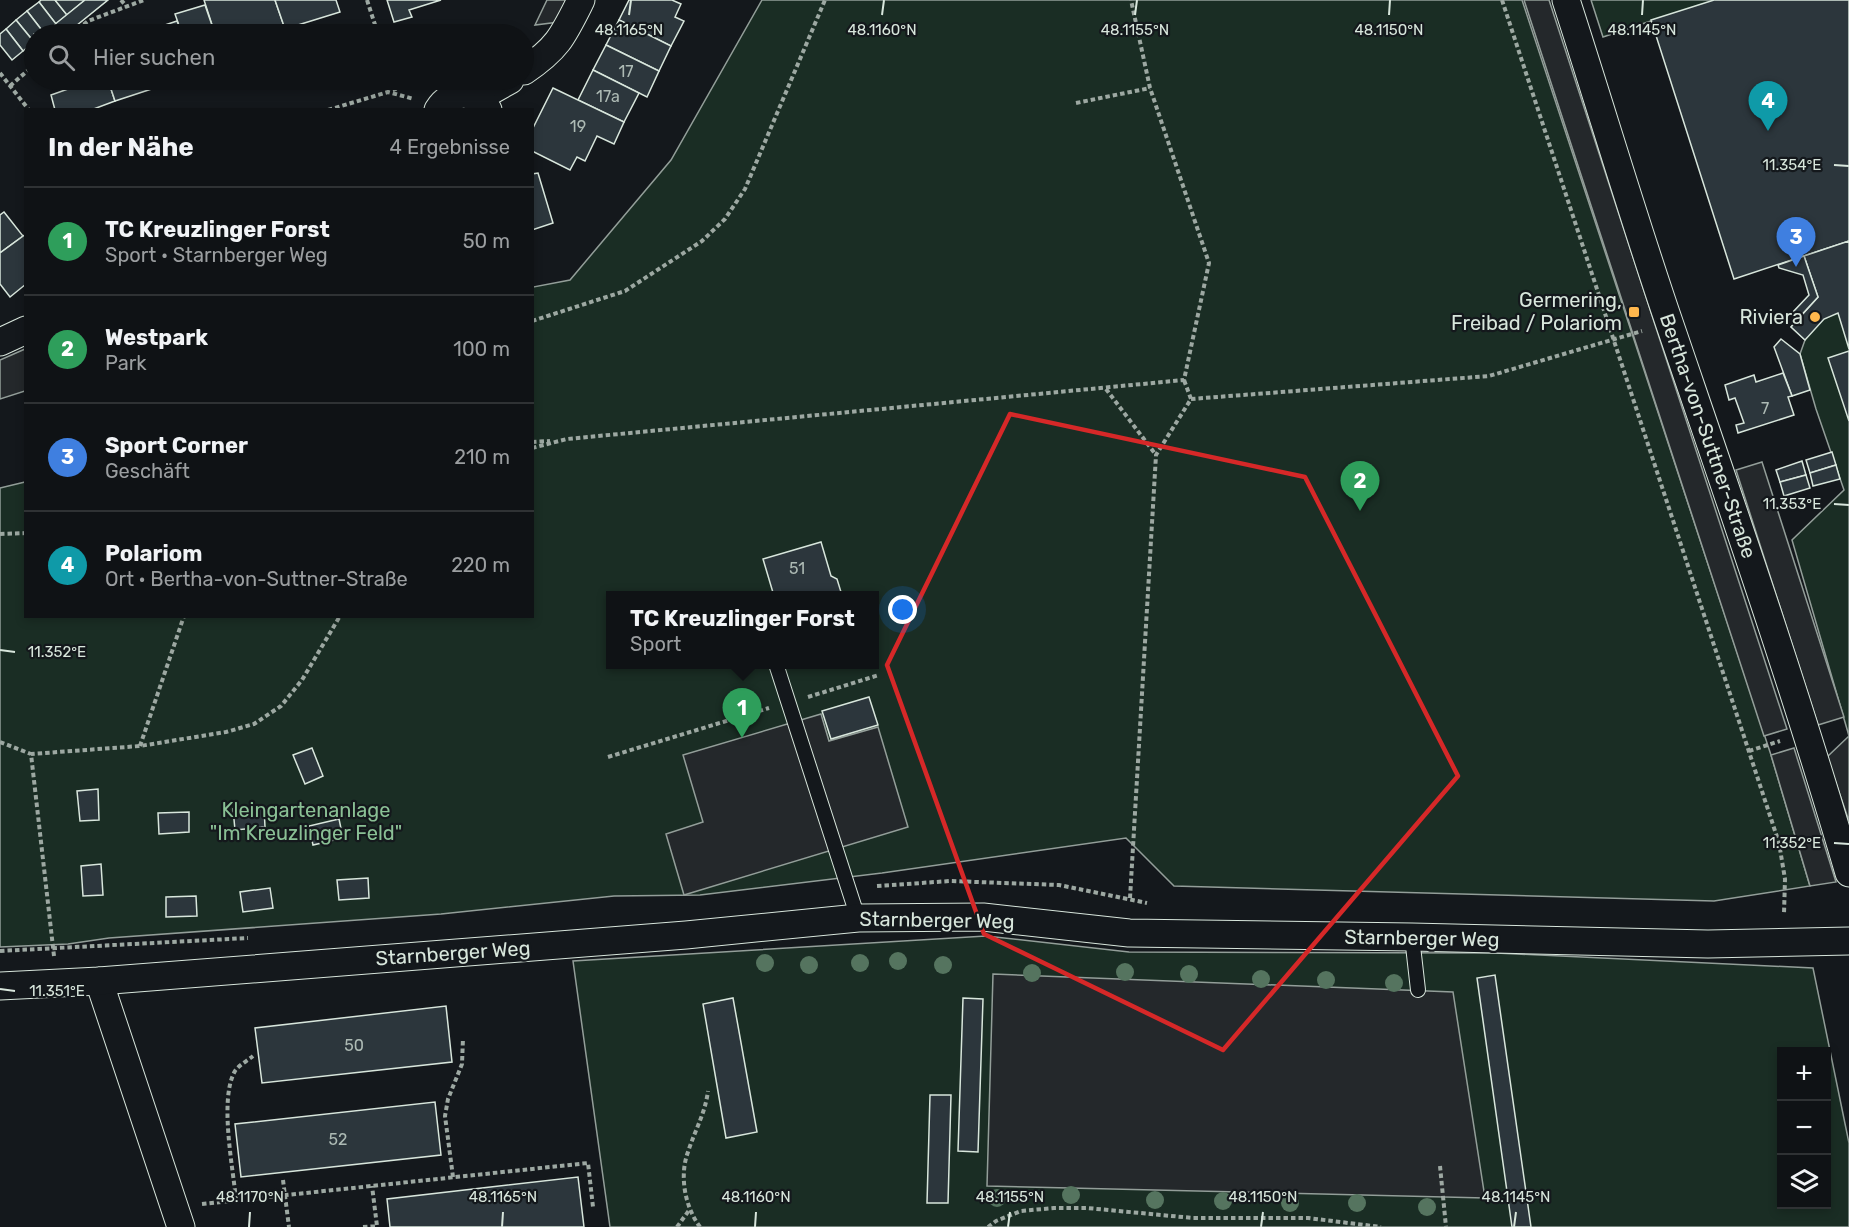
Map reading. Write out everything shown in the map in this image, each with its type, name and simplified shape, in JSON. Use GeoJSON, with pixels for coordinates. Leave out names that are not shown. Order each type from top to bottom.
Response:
{"type":"FeatureCollection","features":[{"type":"Feature","properties":{"kind":"street"},"geometry":{"type":"LineString","coordinates":[[534,65],[546,56],[564,35],[581,0]]}},
{"type":"Feature","properties":{"kind":"street","name":"Bertha-von-Suttner-Straße"},"geometry":{"type":"LineString","coordinates":[[1566,0],[1669,322],[1827,775],[1849,873]]}},
{"type":"Feature","properties":{"kind":"street"},"geometry":{"type":"LineString","coordinates":[[439,108],[444,101],[461,93],[483,104],[499,90]]}},
{"type":"Feature","properties":{"kind":"street"},"geometry":{"type":"LineString","coordinates":[[0,342],[24,331]]}},
{"type":"Feature","properties":{"kind":"street","name":"Starnberger Weg"},"geometry":{"type":"LineString","coordinates":[[0,986],[99,981],[686,935],[858,918],[983,917],[1129,933],[1708,944],[1849,941]]}},
{"type":"Feature","properties":{"kind":"street"},"geometry":{"type":"LineString","coordinates":[[99,981],[178,1217]]}},
{"type":"Feature","properties":{"kind":"lane"},"geometry":{"type":"LineString","coordinates":[[777,669],[858,918]]}},
{"type":"Feature","properties":{"kind":"lane"},"geometry":{"type":"LineString","coordinates":[[1412,937],[1418,990]]}},
{"type":"Feature","properties":{"kind":"path"},"geometry":{"type":"LineString","coordinates":[[121,0],[127,7]]}},
{"type":"Feature","properties":{"kind":"path"},"geometry":{"type":"LineString","coordinates":[[84,24],[144,0]]}},
{"type":"Feature","properties":{"kind":"path"},"geometry":{"type":"LineString","coordinates":[[367,0],[375,24]]}},
{"type":"Feature","properties":{"kind":"path"},"geometry":{"type":"LineString","coordinates":[[534,320],[625,291],[702,241],[725,219],[746,189],[825,0]]}},
{"type":"Feature","properties":{"kind":"path"},"geometry":{"type":"LineString","coordinates":[[1131,0],[1150,88],[1209,263],[1184,380],[1191,399]]}},
{"type":"Feature","properties":{"kind":"path"},"geometry":{"type":"LineString","coordinates":[[1502,0],[1779,843],[1785,879],[1784,920]]}},
{"type":"Feature","properties":{"kind":"path"},"geometry":{"type":"LineString","coordinates":[[0,73],[27,108]]}},
{"type":"Feature","properties":{"kind":"path"},"geometry":{"type":"LineString","coordinates":[[10,86],[24,74]]}},
{"type":"Feature","properties":{"kind":"path"},"geometry":{"type":"LineString","coordinates":[[1076,103],[1150,88]]}},
{"type":"Feature","properties":{"kind":"path"},"geometry":{"type":"LineString","coordinates":[[335,108],[388,92],[435,108]]}},
{"type":"Feature","properties":{"kind":"path"},"geometry":{"type":"LineString","coordinates":[[1191,399],[1489,376],[1669,322]]}},
{"type":"Feature","properties":{"kind":"path"},"geometry":{"type":"LineString","coordinates":[[534,442],[1184,380]]}},
{"type":"Feature","properties":{"kind":"path"},"geometry":{"type":"LineString","coordinates":[[1106,389],[1156,455]]}},
{"type":"Feature","properties":{"kind":"path"},"geometry":{"type":"LineString","coordinates":[[1129,933],[1156,455],[1191,399]]}},
{"type":"Feature","properties":{"kind":"path"},"geometry":{"type":"LineString","coordinates":[[534,447],[567,439]]}},
{"type":"Feature","properties":{"kind":"path"},"geometry":{"type":"LineString","coordinates":[[0,534],[24,533]]}},
{"type":"Feature","properties":{"kind":"path"},"geometry":{"type":"LineString","coordinates":[[140,746],[183,618]]}},
{"type":"Feature","properties":{"kind":"path"},"geometry":{"type":"LineString","coordinates":[[0,742],[31,754],[140,746],[226,732],[254,724],[281,706],[302,680],[339,618]]}},
{"type":"Feature","properties":{"kind":"path"},"geometry":{"type":"LineString","coordinates":[[608,757],[879,675]]}},
{"type":"Feature","properties":{"kind":"path"},"geometry":{"type":"LineString","coordinates":[[31,754],[59,983]]}},
{"type":"Feature","properties":{"kind":"path"},"geometry":{"type":"LineString","coordinates":[[453,1177],[446,1116],[448,1099],[462,1064],[463,1038]]}},
{"type":"Feature","properties":{"kind":"path"},"geometry":{"type":"LineString","coordinates":[[236,1200],[227,1102],[230,1082],[237,1068],[253,1056]]}},
{"type":"Feature","properties":{"kind":"path"},"geometry":{"type":"LineString","coordinates":[[700,1227],[690,1209],[683,1181],[687,1153],[706,1107],[708,1091]]}},
{"type":"Feature","properties":{"kind":"path"},"geometry":{"type":"LineString","coordinates":[[178,1217],[236,1200],[588,1162],[593,1208]]}},
{"type":"Feature","properties":{"kind":"path"},"geometry":{"type":"LineString","coordinates":[[1440,1166],[1446,1227]]}},
{"type":"Feature","properties":{"kind":"path"},"geometry":{"type":"LineString","coordinates":[[283,1180],[290,1227]]}},
{"type":"Feature","properties":{"kind":"path"},"geometry":{"type":"LineString","coordinates":[[363,1227],[377,1226],[372,1186]]}},
{"type":"Feature","properties":{"kind":"path"},"geometry":{"type":"LineString","coordinates":[[988,1227],[996,1221],[1021,1211],[1087,1208],[1193,1218],[1308,1218],[1381,1227]]}},
{"type":"Feature","properties":{"kind":"path"},"geometry":{"type":"LineString","coordinates":[[677,1227],[690,1209]]}},
{"type":"Feature","properties":{"kind":"highlighted area"},"geometry":{"type":"Polygon","coordinates":[[[1010,414],[1305,477],[1458,776],[1223,1050],[984,934],[887,665],[1010,414]]]}},
{"type":"Feature","properties":{"kind":"green space","name":"Kleingartenanlage \"Im Kreuzlinger Feld\""},"geometry":{"type":"Polygon","coordinates":[[[762,0],[1522,0],[1771,755],[1810,886],[1714,901],[1174,886],[1126,838],[882,873],[700,895],[614,896],[441,914],[109,938],[68,944],[0,947],[0,488],[24,482],[24,618],[534,618],[534,287],[570,280],[671,160],[762,0]]]}},
{"type":"Feature","properties":{"kind":"green space"},"geometry":{"type":"Polygon","coordinates":[[[1591,0],[1849,0],[1849,736],[1792,540],[1844,490],[1800,354],[1805,340],[1791,327],[1818,297],[1804,256],[1651,21],[1603,37],[1591,0]]]}},
{"type":"Feature","properties":{"kind":"green space"},"geometry":{"type":"Polygon","coordinates":[[[986,936],[1129,952],[1496,953],[1813,968],[1829,1047],[1777,1047],[1777,1209],[1831,1209],[1831,1056],[1849,1143],[1849,1227],[610,1227],[573,961],[986,936]]]}},
{"type":"Feature","properties":{"kind":"shaded area"},"geometry":{"type":"Polygon","coordinates":[[[547,0],[570,0],[559,22],[535,25],[547,0]]]}},
{"type":"Feature","properties":{"kind":"shaded area"},"geometry":{"type":"Polygon","coordinates":[[[1524,0],[1549,0],[1787,729],[1764,736],[1524,0]]]}},
{"type":"Feature","properties":{"kind":"shaded area"},"geometry":{"type":"Polygon","coordinates":[[[24,349],[24,391],[0,399],[0,360],[24,349]]]}},
{"type":"Feature","properties":{"kind":"shaded area"},"geometry":{"type":"Polygon","coordinates":[[[1762,462],[1844,717],[1818,725],[1736,470],[1762,462]]]}},
{"type":"Feature","properties":{"kind":"shaded area"},"geometry":{"type":"Polygon","coordinates":[[[821,714],[829,741],[878,727],[908,827],[684,895],[666,834],[703,822],[683,755],[821,714]]]}},
{"type":"Feature","properties":{"kind":"shaded area"},"geometry":{"type":"Polygon","coordinates":[[[1849,736],[1849,821],[1827,757],[1849,736]]]}},
{"type":"Feature","properties":{"kind":"shaded area"},"geometry":{"type":"Polygon","coordinates":[[[1794,748],[1836,882],[1810,886],[1771,755],[1794,748]]]}},
{"type":"Feature","properties":{"kind":"shaded area"},"geometry":{"type":"Polygon","coordinates":[[[993,974],[1453,992],[1485,1198],[987,1186],[993,974]]]}},
{"type":"Feature","properties":{"kind":"building"},"geometry":{"type":"Polygon","coordinates":[[[55,0],[67,15],[56,24],[39,2],[55,0]]]}},
{"type":"Feature","properties":{"kind":"building"},"geometry":{"type":"Polygon","coordinates":[[[55,0],[85,0],[67,15],[55,0]]]}},
{"type":"Feature","properties":{"kind":"building"},"geometry":{"type":"Polygon","coordinates":[[[85,0],[108,0],[78,24],[55,24],[85,0]]]}},
{"type":"Feature","properties":{"kind":"building"},"geometry":{"type":"Polygon","coordinates":[[[204,0],[275,0],[283,24],[212,24],[204,0]]]}},
{"type":"Feature","properties":{"kind":"building"},"geometry":{"type":"Polygon","coordinates":[[[275,0],[336,0],[340,12],[301,24],[283,24],[275,0]]]}},
{"type":"Feature","properties":{"kind":"building"},"geometry":{"type":"Polygon","coordinates":[[[387,0],[441,0],[409,10],[412,17],[394,22],[387,0]]]}},
{"type":"Feature","properties":{"kind":"building"},"geometry":{"type":"Polygon","coordinates":[[[629,0],[672,0],[681,4],[675,17],[684,21],[671,46],[619,20],[629,0]]]}},
{"type":"Feature","properties":{"kind":"building"},"geometry":{"type":"Polygon","coordinates":[[[1714,0],[1849,0],[1849,241],[1734,279],[1651,20],[1714,0]]]}},
{"type":"Feature","properties":{"kind":"building"},"geometry":{"type":"Polygon","coordinates":[[[39,2],[56,24],[37,24],[27,11],[39,2]]]}},
{"type":"Feature","properties":{"kind":"building"},"geometry":{"type":"Polygon","coordinates":[[[205,5],[212,24],[178,24],[175,14],[205,5]]]}},
{"type":"Feature","properties":{"kind":"building"},"geometry":{"type":"Polygon","coordinates":[[[27,11],[37,24],[24,24],[24,30],[16,20],[27,11]]]}},
{"type":"Feature","properties":{"kind":"building"},"geometry":{"type":"Polygon","coordinates":[[[16,20],[24,30],[23,51],[6,29],[16,20]]]}},
{"type":"Feature","properties":{"kind":"building"},"geometry":{"type":"Polygon","coordinates":[[[619,20],[671,46],[659,71],[606,45],[619,20]]]}},
{"type":"Feature","properties":{"kind":"building"},"geometry":{"type":"Polygon","coordinates":[[[6,29],[23,51],[12,60],[0,45],[0,34],[6,29]]]}},
{"type":"Feature","properties":{"kind":"building"},"geometry":{"type":"Polygon","coordinates":[[[606,45],[659,71],[647,97],[593,70],[606,45]]]}},
{"type":"Feature","properties":{"kind":"building"},"geometry":{"type":"Polygon","coordinates":[[[593,70],[639,93],[624,122],[578,100],[593,70]]]}},
{"type":"Feature","properties":{"kind":"building"},"geometry":{"type":"Polygon","coordinates":[[[553,88],[624,122],[614,144],[597,136],[585,161],[577,157],[570,170],[534,152],[534,126],[553,88]]]}},
{"type":"Feature","properties":{"kind":"building"},"geometry":{"type":"Polygon","coordinates":[[[65,90],[111,90],[115,101],[96,108],[54,108],[51,95],[65,90]]]}},
{"type":"Feature","properties":{"kind":"building"},"geometry":{"type":"Polygon","coordinates":[[[111,90],[149,90],[115,101],[111,90]]]}},
{"type":"Feature","properties":{"kind":"building"},"geometry":{"type":"Polygon","coordinates":[[[538,173],[553,223],[534,229],[534,174],[538,173]]]}},
{"type":"Feature","properties":{"kind":"building"},"geometry":{"type":"Polygon","coordinates":[[[4,212],[23,236],[0,253],[0,215],[4,212]]]}},
{"type":"Feature","properties":{"kind":"building"},"geometry":{"type":"Polygon","coordinates":[[[24,235],[24,286],[10,297],[0,284],[0,253],[24,235]]]}},
{"type":"Feature","properties":{"kind":"building"},"geometry":{"type":"Polygon","coordinates":[[[1849,241],[1849,349],[1838,313],[1824,319],[1805,340],[1791,327],[1818,297],[1804,256],[1849,241]]]}},
{"type":"Feature","properties":{"kind":"building"},"geometry":{"type":"Polygon","coordinates":[[[1804,256],[1818,297],[1796,321],[1793,312],[1809,295],[1803,275],[1779,268],[1778,265],[1804,256]]]}},
{"type":"Feature","properties":{"kind":"building"},"geometry":{"type":"Polygon","coordinates":[[[1781,339],[1800,354],[1810,390],[1792,396],[1774,347],[1781,339]]]}},
{"type":"Feature","properties":{"kind":"building"},"geometry":{"type":"Polygon","coordinates":[[[1849,351],[1849,421],[1828,358],[1849,351]]]}},
{"type":"Feature","properties":{"kind":"building"},"geometry":{"type":"Polygon","coordinates":[[[1783,373],[1792,396],[1788,397],[1794,415],[1738,433],[1736,425],[1744,423],[1735,398],[1729,400],[1725,385],[1754,375],[1756,382],[1783,373]]]}},
{"type":"Feature","properties":{"kind":"building"},"geometry":{"type":"Polygon","coordinates":[[[1832,452],[1836,465],[1810,473],[1806,460],[1832,452]]]}},
{"type":"Feature","properties":{"kind":"building"},"geometry":{"type":"Polygon","coordinates":[[[1802,461],[1806,475],[1780,482],[1776,470],[1802,461]]]}},
{"type":"Feature","properties":{"kind":"building"},"geometry":{"type":"Polygon","coordinates":[[[1836,465],[1840,479],[1813,486],[1810,473],[1836,465]]]}},
{"type":"Feature","properties":{"kind":"building"},"geometry":{"type":"Polygon","coordinates":[[[1806,475],[1810,488],[1784,496],[1780,482],[1806,475]]]}},
{"type":"Feature","properties":{"kind":"building"},"geometry":{"type":"Polygon","coordinates":[[[821,542],[831,576],[837,579],[841,591],[773,591],[763,559],[821,542]]]}},
{"type":"Feature","properties":{"kind":"building"},"geometry":{"type":"Polygon","coordinates":[[[869,697],[878,725],[831,739],[822,711],[869,697]]]}},
{"type":"Feature","properties":{"kind":"building"},"geometry":{"type":"Polygon","coordinates":[[[312,748],[323,776],[305,784],[293,755],[312,748]]]}},
{"type":"Feature","properties":{"kind":"building"},"geometry":{"type":"Polygon","coordinates":[[[98,789],[99,820],[80,821],[77,791],[98,789]]]}},
{"type":"Feature","properties":{"kind":"building"},"geometry":{"type":"Polygon","coordinates":[[[264,807],[265,827],[235,830],[233,809],[264,807]]]}},
{"type":"Feature","properties":{"kind":"building"},"geometry":{"type":"Polygon","coordinates":[[[189,812],[189,832],[159,834],[158,813],[189,812]]]}},
{"type":"Feature","properties":{"kind":"building"},"geometry":{"type":"Polygon","coordinates":[[[339,819],[343,838],[313,845],[309,826],[339,819]]]}},
{"type":"Feature","properties":{"kind":"building"},"geometry":{"type":"Polygon","coordinates":[[[101,864],[103,895],[83,896],[81,866],[101,864]]]}},
{"type":"Feature","properties":{"kind":"building"},"geometry":{"type":"Polygon","coordinates":[[[368,878],[369,898],[339,900],[337,880],[368,878]]]}},
{"type":"Feature","properties":{"kind":"building"},"geometry":{"type":"Polygon","coordinates":[[[270,888],[273,908],[243,912],[240,892],[270,888]]]}},
{"type":"Feature","properties":{"kind":"building"},"geometry":{"type":"Polygon","coordinates":[[[196,896],[197,916],[166,917],[166,897],[196,896]]]}},
{"type":"Feature","properties":{"kind":"building"},"geometry":{"type":"Polygon","coordinates":[[[1495,975],[1531,1227],[1512,1227],[1477,978],[1495,975]]]}},
{"type":"Feature","properties":{"kind":"building"},"geometry":{"type":"Polygon","coordinates":[[[733,998],[757,1132],[726,1138],[703,1004],[733,998]]]}},
{"type":"Feature","properties":{"kind":"building"},"geometry":{"type":"Polygon","coordinates":[[[963,998],[983,999],[978,1152],[958,1151],[963,998]]]}},
{"type":"Feature","properties":{"kind":"building"},"geometry":{"type":"Polygon","coordinates":[[[446,1006],[452,1062],[262,1083],[255,1028],[446,1006]]]}},
{"type":"Feature","properties":{"kind":"building"},"geometry":{"type":"Polygon","coordinates":[[[930,1095],[951,1095],[948,1203],[927,1203],[930,1095]]]}},
{"type":"Feature","properties":{"kind":"building"},"geometry":{"type":"Polygon","coordinates":[[[435,1102],[441,1155],[241,1177],[235,1124],[435,1102]]]}},
{"type":"Feature","properties":{"kind":"building"},"geometry":{"type":"Polygon","coordinates":[[[578,1177],[584,1227],[390,1227],[387,1199],[578,1177]]]}},
{"type":"Feature","properties":{"kind":"place","name":"Polariom"},"geometry":{"type":"Point","coordinates":[1768,131]}},
{"type":"Feature","properties":{"kind":"place","name":"Sport Corner"},"geometry":{"type":"Point","coordinates":[1796,267]}},
{"type":"Feature","properties":{"kind":"place","name":"Germering, Freibad / Polariom"},"geometry":{"type":"Point","coordinates":[1634,312]}},
{"type":"Feature","properties":{"kind":"place","name":"Riviera"},"geometry":{"type":"Point","coordinates":[1815,317]}},
{"type":"Feature","properties":{"kind":"place","name":"Westpark"},"geometry":{"type":"Point","coordinates":[1360,511]}},
{"type":"Feature","properties":{"kind":"place","name":"TC Kreuzlinger Forst"},"geometry":{"type":"Point","coordinates":[742,738]}}]}
